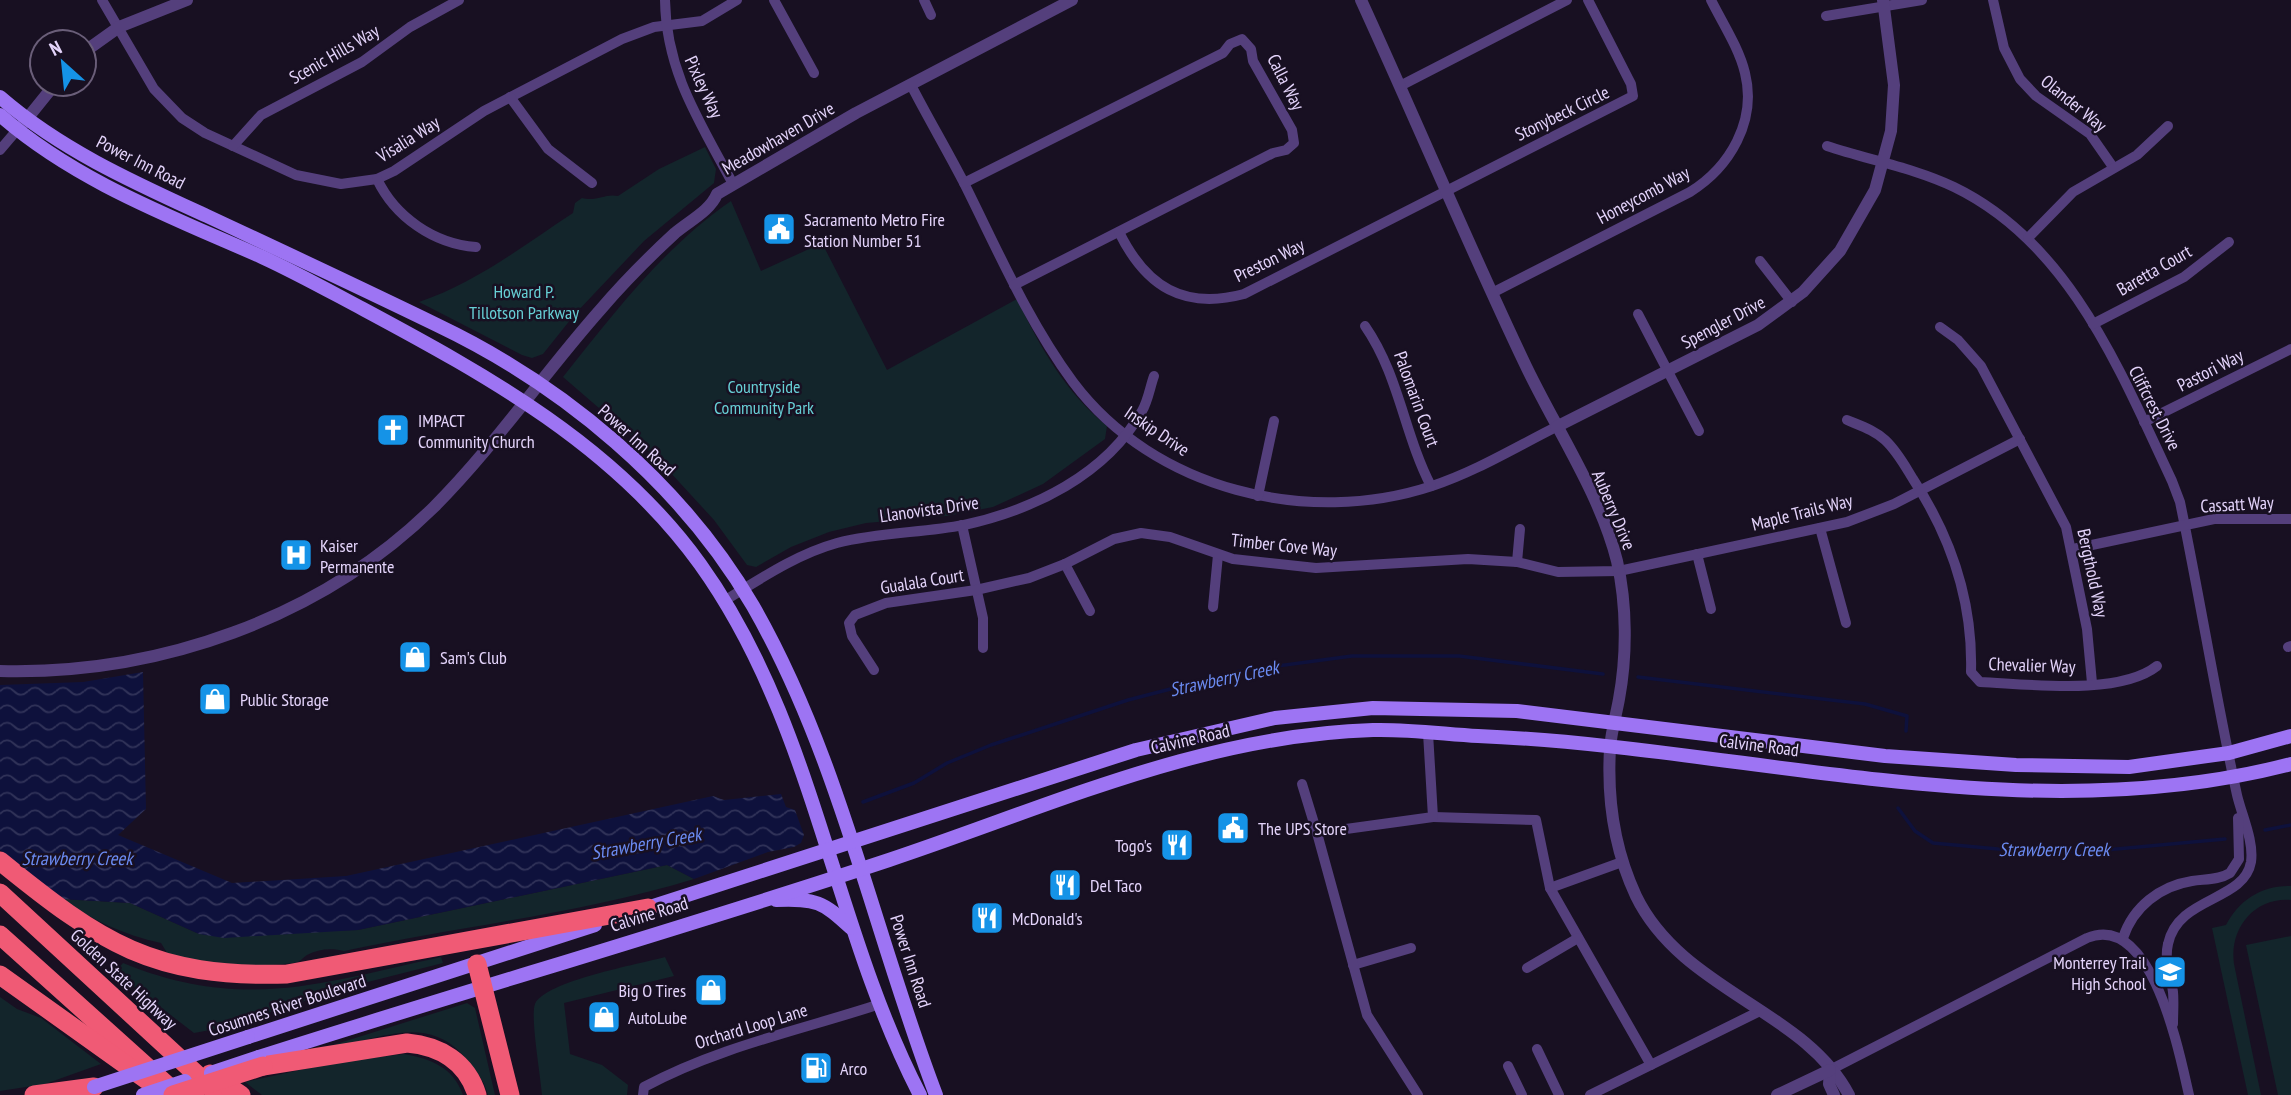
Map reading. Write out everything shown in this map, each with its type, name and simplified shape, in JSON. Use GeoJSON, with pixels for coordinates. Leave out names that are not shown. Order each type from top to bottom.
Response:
{"type":"FeatureCollection","features":[{"type":"Feature","properties":{"kind":"highway"},"geometry":{"type":"LineString","coordinates":[[0,861],[89,929],[135,953],[184,968],[236,975],[287,974],[648,908]]}},
{"type":"Feature","properties":{"kind":"highway","name":"Golden State Highway"},"geometry":{"type":"LineString","coordinates":[[0,893],[219,1095]]}},
{"type":"Feature","properties":{"kind":"highway"},"geometry":{"type":"LineString","coordinates":[[0,935],[174,1095]]}},
{"type":"Feature","properties":{"kind":"highway"},"geometry":{"type":"LineString","coordinates":[[477,964],[510,1095]]}},
{"type":"Feature","properties":{"kind":"highway"},"geometry":{"type":"LineString","coordinates":[[0,975],[112,1058],[174,1095]]}},
{"type":"Feature","properties":{"kind":"highway"},"geometry":{"type":"LineString","coordinates":[[162,1043],[241,1095]]}},
{"type":"Feature","properties":{"kind":"highway"},"geometry":{"type":"LineString","coordinates":[[174,1095],[261,1061],[407,1043],[426,1045],[458,1063],[477,1095]]}},
{"type":"Feature","properties":{"kind":"highway"},"geometry":{"type":"LineString","coordinates":[[34,1095],[94,1087]]}},
{"type":"Feature","properties":{"kind":"main road","name":"Power Inn Road"},"geometry":{"type":"LineString","coordinates":[[0,97],[22,125],[85,174],[134,200],[322,284],[439,348],[523,400],[572,435],[669,524],[724,601],[761,668],[783,716],[829,849],[852,929],[880,1004],[920,1095]]}},
{"type":"Feature","properties":{"kind":"main road","name":"Power Inn Road"},"geometry":{"type":"LineString","coordinates":[[0,115],[95,163],[442,327],[538,382],[599,430],[673,499],[742,590],[793,687],[853,842],[936,1095]]}},
{"type":"Feature","properties":{"kind":"main road","name":"Calvine Road"},"geometry":{"type":"LineString","coordinates":[[477,964],[1136,750],[1275,718],[1373,708],[1517,711],[1613,725],[1755,738],[1885,756],[2016,765],[2129,767],[2230,753],[2291,736]]}},
{"type":"Feature","properties":{"kind":"main road","name":"Calvine Road"},"geometry":{"type":"LineString","coordinates":[[143,1095],[261,1061],[484,985],[837,876],[1156,765],[1300,737],[1375,730],[1546,738],[1922,783],[2036,791],[2132,788],[2234,778],[2291,764]]}},
{"type":"Feature","properties":{"kind":"main road"},"geometry":{"type":"LineString","coordinates":[[754,901],[803,899],[827,905],[852,929]]}},
{"type":"Feature","properties":{"kind":"main road","name":"Cosumnes River Boulevard"},"geometry":{"type":"LineString","coordinates":[[68,1095],[477,964]]}},
{"type":"Feature","properties":{"kind":"street","name":"Visalia Way"},"geometry":{"type":"LineString","coordinates":[[103,0],[163,100],[193,126],[318,182],[341,184],[377,179],[510,97],[622,39],[654,27],[702,21],[737,0]]}},
{"type":"Feature","properties":{"kind":"street"},"geometry":{"type":"LineString","coordinates":[[98,42],[119,27],[187,0]]}},
{"type":"Feature","properties":{"kind":"street","name":"Scenic Hills Way"},"geometry":{"type":"LineString","coordinates":[[233,146],[261,115],[362,62],[410,27],[459,0]]}},
{"type":"Feature","properties":{"kind":"street","name":"Pixley Way"},"geometry":{"type":"LineString","coordinates":[[665,0],[669,50],[681,83],[733,184]]}},
{"type":"Feature","properties":{"kind":"street"},"geometry":{"type":"LineString","coordinates":[[774,0],[814,73]]}},
{"type":"Feature","properties":{"kind":"street"},"geometry":{"type":"LineString","coordinates":[[924,0],[931,15]]}},
{"type":"Feature","properties":{"kind":"street","name":"Meadowhaven Drive"},"geometry":{"type":"LineString","coordinates":[[0,671],[66,670],[153,657],[228,635],[296,605],[361,565],[421,518],[477,458],[624,282],[733,184],[1072,0]]}},
{"type":"Feature","properties":{"kind":"street","name":"Auberry Drive"},"geometry":{"type":"LineString","coordinates":[[1361,0],[1492,293],[1601,517],[1619,571],[1624,620],[1619,698],[1610,747],[1612,826],[1622,862],[1638,899],[1661,933],[1693,967],[1815,1052],[1840,1078],[1849,1095]]}},
{"type":"Feature","properties":{"kind":"street"},"geometry":{"type":"LineString","coordinates":[[1401,86],[1567,0]]}},
{"type":"Feature","properties":{"kind":"street","name":"Stonybeck Circle"},"geometry":{"type":"LineString","coordinates":[[1447,189],[1633,96],[1631,84],[1588,0]]}},
{"type":"Feature","properties":{"kind":"street","name":"Honeycomb Way"},"geometry":{"type":"LineString","coordinates":[[1492,293],[1690,192],[1713,175],[1728,159],[1741,133],[1747,108],[1747,85],[1736,48],[1712,0]]}},
{"type":"Feature","properties":{"kind":"street"},"geometry":{"type":"LineString","coordinates":[[1826,16],[1884,3],[1922,0]]}},
{"type":"Feature","properties":{"kind":"street","name":"Olander Way"},"geometry":{"type":"LineString","coordinates":[[1993,0],[2004,48],[2020,79],[2036,96],[2090,134],[2113,167]]}},
{"type":"Feature","properties":{"kind":"street","name":"Spengler Drive"},"geometry":{"type":"LineString","coordinates":[[1556,426],[1758,325],[1792,302],[1828,267],[1854,231],[1875,190],[1891,131],[1894,85],[1884,3]]}},
{"type":"Feature","properties":{"kind":"street","name":"Calla Way"},"geometry":{"type":"LineString","coordinates":[[964,183],[1223,53],[1230,44],[1242,39],[1251,49],[1254,61],[1292,130],[1294,143],[1014,285]]}},
{"type":"Feature","properties":{"kind":"street","name":"Inskip Drive"},"geometry":{"type":"LineString","coordinates":[[911,85],[1044,340],[1075,385],[1144,448],[1191,474],[1258,496],[1337,503],[1395,496],[1458,476],[1556,426]]}},
{"type":"Feature","properties":{"kind":"street"},"geometry":{"type":"LineString","coordinates":[[510,97],[548,149],[592,183]]}},
{"type":"Feature","properties":{"kind":"street"},"geometry":{"type":"LineString","coordinates":[[0,149],[44,98]]}},
{"type":"Feature","properties":{"kind":"street"},"geometry":{"type":"LineString","coordinates":[[2028,238],[2073,192],[2137,155],[2168,126]]}},
{"type":"Feature","properties":{"kind":"street"},"geometry":{"type":"LineString","coordinates":[[1827,146],[1883,164]]}},
{"type":"Feature","properties":{"kind":"street","name":"Cliffcrest Drive"},"geometry":{"type":"LineString","coordinates":[[1883,164],[1925,175],[1954,187],[1995,211],[2028,238],[2060,273],[2093,324],[2172,481],[2185,526],[2238,798]]}},
{"type":"Feature","properties":{"kind":"street"},"geometry":{"type":"LineString","coordinates":[[377,179],[391,203],[414,224],[451,242],[476,247]]}},
{"type":"Feature","properties":{"kind":"street","name":"Preston Way"},"geometry":{"type":"LineString","coordinates":[[1119,232],[1134,261],[1155,282],[1186,296],[1221,299],[1244,293],[1447,189]]}},
{"type":"Feature","properties":{"kind":"street","name":"Baretta Court"},"geometry":{"type":"LineString","coordinates":[[2093,324],[2184,276],[2229,242]]}},
{"type":"Feature","properties":{"kind":"street","name":"Spengler Drive"},"geometry":{"type":"LineString","coordinates":[[1760,261],[1792,302]]}},
{"type":"Feature","properties":{"kind":"street","name":"Spengler Drive"},"geometry":{"type":"LineString","coordinates":[[1639,314],[1668,370]]}},
{"type":"Feature","properties":{"kind":"street","name":"Palomarin Court"},"geometry":{"type":"LineString","coordinates":[[1365,326],[1378,345],[1394,381],[1431,486]]}},
{"type":"Feature","properties":{"kind":"street","name":"Bergthold Way"},"geometry":{"type":"LineString","coordinates":[[1940,327],[1958,341],[1981,366],[2066,527],[2073,550],[2087,629],[2092,683]]}},
{"type":"Feature","properties":{"kind":"street","name":"Pastori Way"},"geometry":{"type":"LineString","coordinates":[[2144,422],[2291,349]]}},
{"type":"Feature","properties":{"kind":"street"},"geometry":{"type":"LineString","coordinates":[[1668,370],[1699,431]]}},
{"type":"Feature","properties":{"kind":"street","name":"Llanovista Drive"},"geometry":{"type":"LineString","coordinates":[[724,601],[807,554],[831,545],[868,536],[962,525],[1023,508],[1054,492],[1096,467],[1142,412],[1154,376]]}},
{"type":"Feature","properties":{"kind":"street"},"geometry":{"type":"LineString","coordinates":[[1847,420],[1874,432],[1892,446],[1921,490]]}},
{"type":"Feature","properties":{"kind":"street"},"geometry":{"type":"LineString","coordinates":[[1258,496],[1274,421]]}},
{"type":"Feature","properties":{"kind":"street","name":"Maple Trails Way"},"geometry":{"type":"LineString","coordinates":[[1619,571],[1847,522],[1921,490],[2020,439]]}},
{"type":"Feature","properties":{"kind":"street","name":"Chevalier Way"},"geometry":{"type":"LineString","coordinates":[[1921,490],[1942,531],[1961,580],[1970,624],[1971,671],[1975,678],[2038,685],[2092,683],[2134,680],[2157,666]]}},
{"type":"Feature","properties":{"kind":"street","name":"Cassatt Way"},"geometry":{"type":"LineString","coordinates":[[2073,550],[2224,519],[2291,519]]}},
{"type":"Feature","properties":{"kind":"street"},"geometry":{"type":"LineString","coordinates":[[962,525],[984,626],[983,648]]}},
{"type":"Feature","properties":{"kind":"street"},"geometry":{"type":"LineString","coordinates":[[1820,528],[1846,623]]}},
{"type":"Feature","properties":{"kind":"street"},"geometry":{"type":"LineString","coordinates":[[1517,562],[1520,529]]}},
{"type":"Feature","properties":{"kind":"street","name":"Timber Cove Way"},"geometry":{"type":"LineString","coordinates":[[976,590],[1065,564],[1114,539],[1141,533],[1170,537],[1218,555],[1315,568],[1345,569],[1438,559],[1517,562],[1558,572],[1619,571]]}},
{"type":"Feature","properties":{"kind":"street"},"geometry":{"type":"LineString","coordinates":[[1697,554],[1711,609]]}},
{"type":"Feature","properties":{"kind":"street"},"geometry":{"type":"LineString","coordinates":[[1213,607],[1218,555]]}},
{"type":"Feature","properties":{"kind":"street"},"geometry":{"type":"LineString","coordinates":[[1065,564],[1090,611]]}},
{"type":"Feature","properties":{"kind":"street","name":"Gualala Court"},"geometry":{"type":"LineString","coordinates":[[874,670],[852,636],[849,623],[855,615],[886,603],[976,590]]}},
{"type":"Feature","properties":{"kind":"street"},"geometry":{"type":"LineString","coordinates":[[1428,733],[1433,817]]}},
{"type":"Feature","properties":{"kind":"street"},"geometry":{"type":"LineString","coordinates":[[1302,784],[1367,1015],[1418,1095]]}},
{"type":"Feature","properties":{"kind":"street"},"geometry":{"type":"LineString","coordinates":[[2123,938],[2133,915],[2153,897],[2178,884],[2225,876],[2235,868],[2239,859],[2238,798]]}},
{"type":"Feature","properties":{"kind":"street"},"geometry":{"type":"LineString","coordinates":[[2189,1095],[2173,1024],[2173,991],[2167,962],[2172,932],[2187,912],[2228,890],[2249,870],[2251,850],[2238,798]]}},
{"type":"Feature","properties":{"kind":"street"},"geometry":{"type":"LineString","coordinates":[[1317,833],[1433,817],[1536,820],[1550,888],[1651,1065]]}},
{"type":"Feature","properties":{"kind":"street"},"geometry":{"type":"LineString","coordinates":[[1550,888],[1622,862]]}},
{"type":"Feature","properties":{"kind":"street"},"geometry":{"type":"LineString","coordinates":[[1776,1095],[2087,938],[2106,933],[2123,938],[2138,954],[2173,1024]]}},
{"type":"Feature","properties":{"kind":"street"},"geometry":{"type":"LineString","coordinates":[[1527,968],[1578,938]]}},
{"type":"Feature","properties":{"kind":"street"},"geometry":{"type":"LineString","coordinates":[[1353,965],[1411,948]]}},
{"type":"Feature","properties":{"kind":"street","name":"Orchard Loop Lane"},"geometry":{"type":"LineString","coordinates":[[643,1095],[644,1087],[707,1056],[880,1004]]}},
{"type":"Feature","properties":{"kind":"street"},"geometry":{"type":"LineString","coordinates":[[1590,1095],[1759,1011]]}},
{"type":"Feature","properties":{"kind":"street"},"geometry":{"type":"LineString","coordinates":[[1537,1049],[1559,1095]]}},
{"type":"Feature","properties":{"kind":"street"},"geometry":{"type":"LineString","coordinates":[[1507,1066],[1522,1095]]}},
{"type":"Feature","properties":{"kind":"street"},"geometry":{"type":"LineString","coordinates":[[1830,1070],[1829,1084],[1834,1095]]}},
{"type":"Feature","properties":{"kind":"green space","name":"Howard P. Tillotson Parkway"},"geometry":{"type":"Polygon","coordinates":[[[705,147],[716,169],[714,183],[644,241],[575,314],[543,354],[532,358],[522,355],[419,302],[460,285],[499,262],[573,213],[575,203],[582,198],[618,196],[659,169],[705,147]]]}},
{"type":"Feature","properties":{"kind":"green space","name":"Countryside Community Park"},"geometry":{"type":"Polygon","coordinates":[[[731,201],[761,271],[822,243],[887,370],[1017,299],[1066,384],[1107,426],[1105,439],[1043,484],[993,507],[947,516],[866,523],[829,532],[791,547],[756,567],[747,565],[714,520],[658,459],[563,377],[621,305],[661,261],[731,201]]]}},
{"type":"Feature","properties":{"kind":"green space"},"geometry":{"type":"Polygon","coordinates":[[[667,865],[694,879],[564,911],[344,951],[320,950],[298,962],[262,965],[169,956],[161,943],[109,926],[61,899],[130,903],[199,934],[358,930],[667,865]]]}},
{"type":"Feature","properties":{"kind":"green space"},"geometry":{"type":"Polygon","coordinates":[[[2291,886],[2291,900],[2266,904],[2247,918],[2240,928],[2233,951],[2261,1095],[2248,1095],[2212,928],[2226,925],[2245,901],[2261,891],[2291,886]]]}},
{"type":"Feature","properties":{"kind":"green space"},"geometry":{"type":"Polygon","coordinates":[[[2291,936],[2291,1095],[2278,1095],[2246,945],[2291,936]]]}},
{"type":"Feature","properties":{"kind":"green space"},"geometry":{"type":"Polygon","coordinates":[[[441,957],[443,963],[348,987],[221,1028],[194,1033],[115,972],[123,963],[166,978],[207,986],[282,988],[358,976],[441,957]]]}},
{"type":"Feature","properties":{"kind":"green space"},"geometry":{"type":"Polygon","coordinates":[[[665,957],[674,976],[564,1003],[570,1054],[602,1065],[628,1085],[627,1095],[542,1095],[534,1011],[535,1004],[542,996],[574,981],[665,957]]]}},
{"type":"Feature","properties":{"kind":"green space"},"geometry":{"type":"Polygon","coordinates":[[[0,997],[17,1009],[41,1018],[101,1064],[45,1084],[0,1091],[0,997]]]}},
{"type":"Feature","properties":{"kind":"green space"},"geometry":{"type":"Polygon","coordinates":[[[467,1003],[475,1008],[495,1095],[488,1095],[481,1078],[462,1054],[446,1041],[429,1034],[392,1034],[317,1050],[467,1003]]]}},
{"type":"Feature","properties":{"kind":"green space"},"geometry":{"type":"Polygon","coordinates":[[[404,1054],[440,1066],[453,1077],[463,1095],[262,1095],[245,1082],[337,1062],[404,1054]]]}},
{"type":"Feature","properties":{"kind":"water","name":"Strawberry Creek"},"geometry":{"type":"Polygon","coordinates":[[[143,672],[146,809],[118,835],[232,883],[346,876],[713,796],[724,800],[781,794],[786,807],[795,810],[804,835],[801,843],[794,847],[768,852],[694,879],[667,865],[358,930],[224,938],[199,934],[130,903],[61,899],[0,850],[0,685],[83,682],[143,672]]]}},
{"type":"Feature","properties":{"kind":"waterway","name":"Strawberry Creek"},"geometry":{"type":"LineString","coordinates":[[863,802],[914,783],[947,763],[991,745],[1128,700],[1240,671],[1352,656],[1459,656],[1603,674]]}},
{"type":"Feature","properties":{"kind":"waterway","name":"Strawberry Creek"},"geometry":{"type":"LineString","coordinates":[[1638,677],[1865,704],[1907,716],[1906,731]]}},
{"type":"Feature","properties":{"kind":"waterway","name":"Strawberry Creek"},"geometry":{"type":"LineString","coordinates":[[1898,808],[1915,831],[1933,843],[1998,849],[2084,852],[2225,839]]}},
{"type":"Feature","properties":{"kind":"waterway","name":"Strawberry Creek"},"geometry":{"type":"LineString","coordinates":[[2265,830],[2291,825]]}},
{"type":"Feature","properties":{"kind":"place","name":"Sacramento Metro Fire Station Number 51"},"geometry":{"type":"Point","coordinates":[779,229]}},
{"type":"Feature","properties":{"kind":"place","name":"IMPACT Community Church"},"geometry":{"type":"Point","coordinates":[393,430]}},
{"type":"Feature","properties":{"kind":"place","name":"Kaiser Permanente"},"geometry":{"type":"Point","coordinates":[296,555]}},
{"type":"Feature","properties":{"kind":"place","name":"Sam's Club"},"geometry":{"type":"Point","coordinates":[415,657]}},
{"type":"Feature","properties":{"kind":"place","name":"Public Storage"},"geometry":{"type":"Point","coordinates":[215,699]}},
{"type":"Feature","properties":{"kind":"place","name":"The UPS Store"},"geometry":{"type":"Point","coordinates":[1233,828]}},
{"type":"Feature","properties":{"kind":"place","name":"Togo's"},"geometry":{"type":"Point","coordinates":[1177,845]}},
{"type":"Feature","properties":{"kind":"place","name":"Del Taco"},"geometry":{"type":"Point","coordinates":[1065,885]}},
{"type":"Feature","properties":{"kind":"place","name":"McDonald's"},"geometry":{"type":"Point","coordinates":[987,918]}},
{"type":"Feature","properties":{"kind":"place","name":"Monterrey Trail High School"},"geometry":{"type":"Point","coordinates":[2170,972]}},
{"type":"Feature","properties":{"kind":"place","name":"Big O Tires"},"geometry":{"type":"Point","coordinates":[711,990]}},
{"type":"Feature","properties":{"kind":"place","name":"AutoLube"},"geometry":{"type":"Point","coordinates":[604,1017]}},
{"type":"Feature","properties":{"kind":"place","name":"Arco"},"geometry":{"type":"Point","coordinates":[816,1068]}}]}
